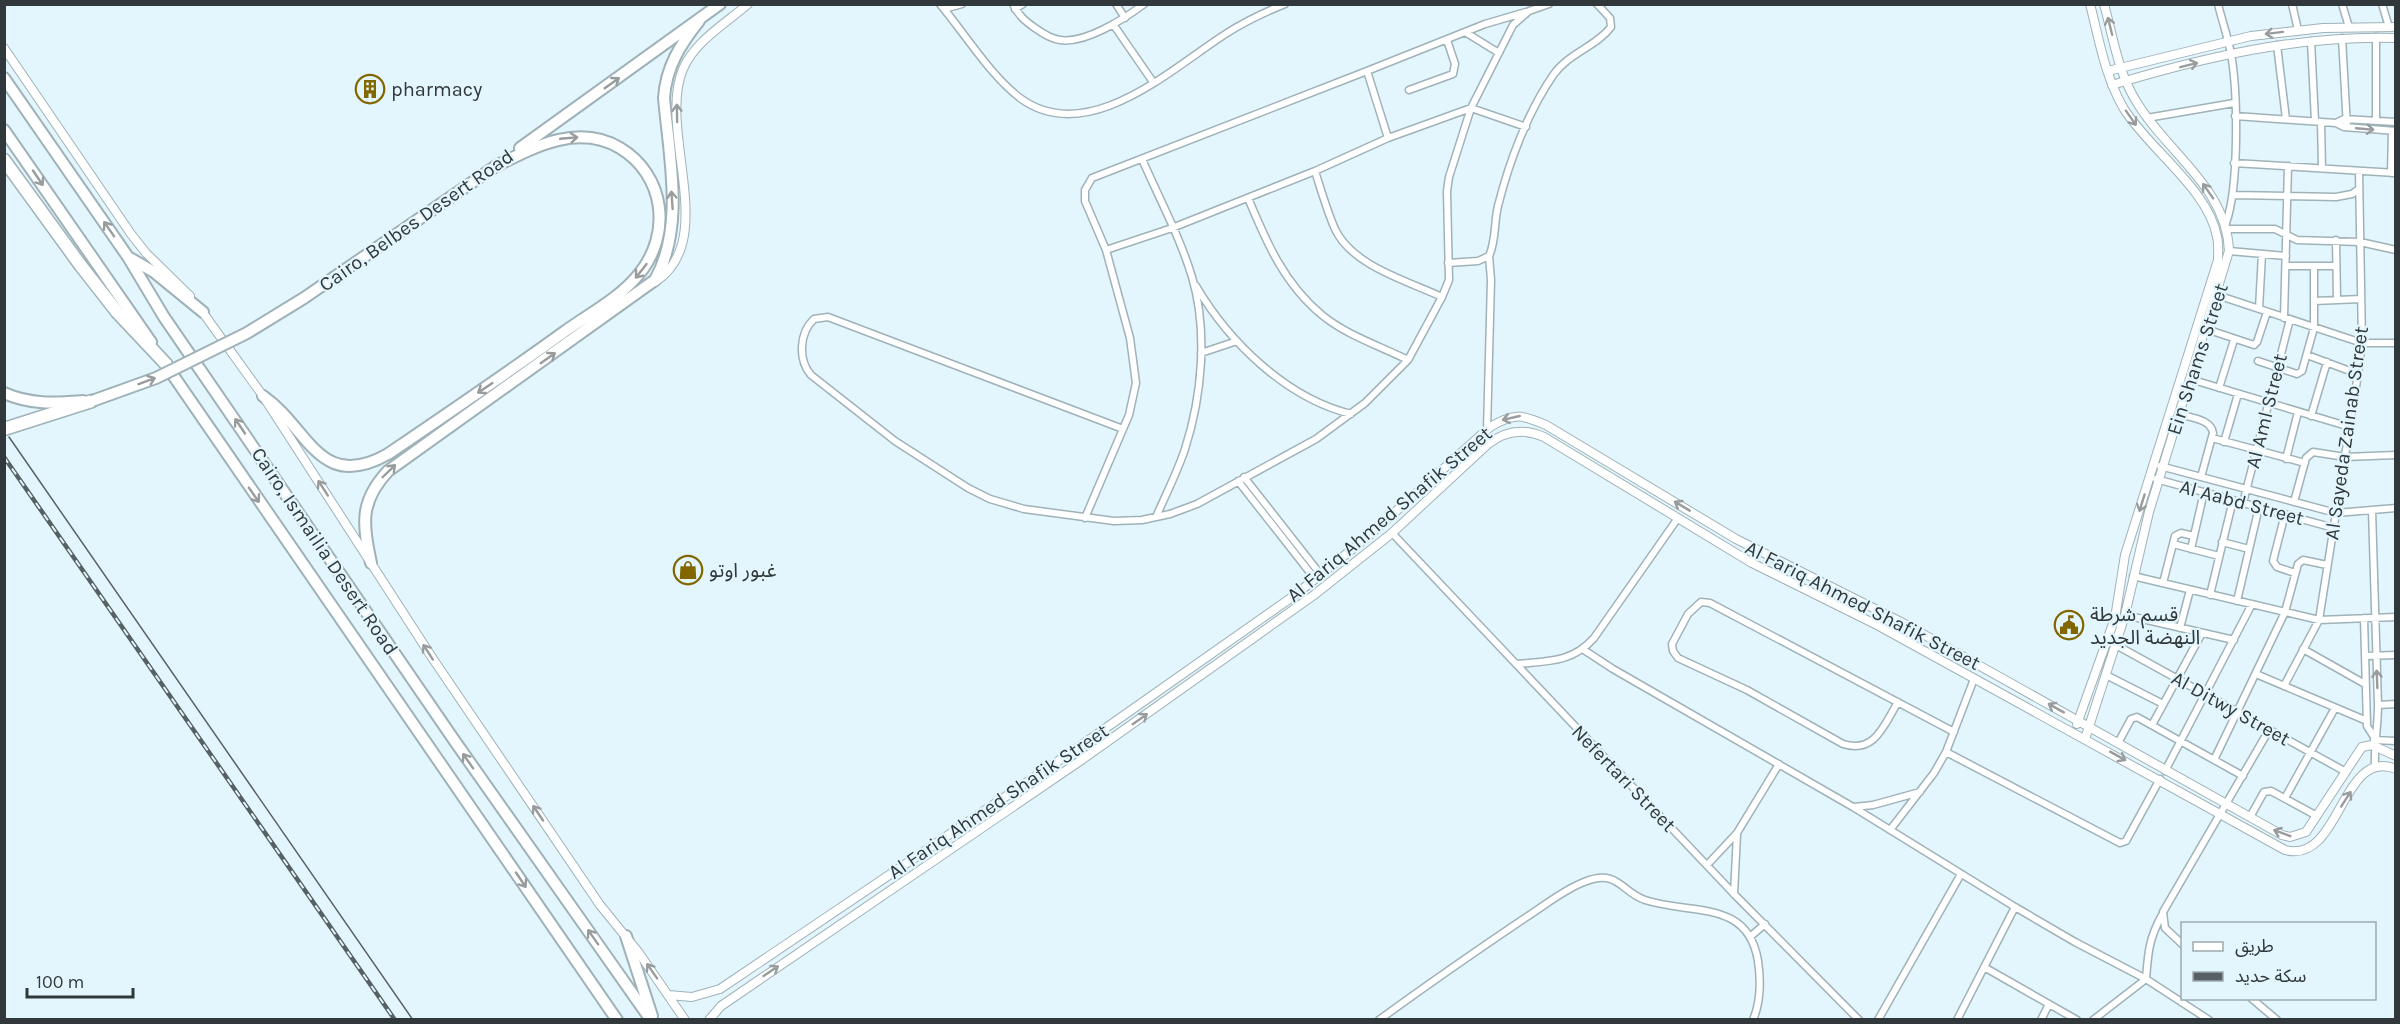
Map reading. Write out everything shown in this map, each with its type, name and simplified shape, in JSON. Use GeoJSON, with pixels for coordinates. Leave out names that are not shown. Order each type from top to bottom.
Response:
{"type":"FeatureCollection","features":[{"type":"Feature","properties":{"kind":"highway","name":"Cairo, Belbes Desert Road"},"geometry":{"type":"LineString","coordinates":[[4,393],[23,400],[43,403],[92,401],[187,364],[247,333],[304,298],[496,166],[720,4]]}},
{"type":"Feature","properties":{"kind":"highway"},"geometry":{"type":"LineString","coordinates":[[371,563],[365,535],[366,507],[372,491],[388,471],[651,285],[668,250],[673,224],[664,98],[666,82],[677,52],[699,21]]}},
{"type":"Feature","properties":{"kind":"highway","name":"Cairo, Ismailia Desert Road"},"geometry":{"type":"LineString","coordinates":[[4,78],[128,257],[164,317],[454,740],[652,1020]]}},
{"type":"Feature","properties":{"kind":"highway","name":"Cairo, Ismailia Desert Road"},"geometry":{"type":"LineString","coordinates":[[4,130],[617,1020]]}},
{"type":"Feature","properties":{"kind":"highway"},"geometry":{"type":"LineString","coordinates":[[263,396],[285,414],[320,455],[345,466],[369,464],[388,454],[513,369],[620,292],[644,268],[656,245],[660,229],[657,195],[645,171],[621,149],[600,140],[568,138],[538,146],[496,166]]}},
{"type":"Feature","properties":{"kind":"highway"},"geometry":{"type":"LineString","coordinates":[[4,160],[95,284],[128,325],[166,364]]}},
{"type":"Feature","properties":{"kind":"highway"},"geometry":{"type":"LineString","coordinates":[[128,257],[154,272],[203,312]]}},
{"type":"Feature","properties":{"kind":"highway"},"geometry":{"type":"LineString","coordinates":[[4,429],[92,401]]}},
{"type":"Feature","properties":{"kind":"highway"},"geometry":{"type":"LineString","coordinates":[[626,936],[652,1020]]}},
{"type":"Feature","properties":{"kind":"street"},"geometry":{"type":"LineString","coordinates":[[651,285],[665,275],[676,262],[685,234],[686,216],[676,110],[683,71],[700,45],[747,4]]}},
{"type":"Feature","properties":{"kind":"street"},"geometry":{"type":"LineString","coordinates":[[942,7],[962,4]]}},
{"type":"Feature","properties":{"kind":"street"},"geometry":{"type":"LineString","coordinates":[[1023,4],[1014,7],[1023,19],[1041,33],[1059,40],[1072,40],[1113,24],[1144,4]]}},
{"type":"Feature","properties":{"kind":"street"},"geometry":{"type":"LineString","coordinates":[[1116,4],[1125,18]]}},
{"type":"Feature","properties":{"kind":"street"},"geometry":{"type":"LineString","coordinates":[[942,7],[1003,82],[1021,99],[1043,110],[1074,115],[1116,104],[1230,31],[1252,18],[1285,4]]}},
{"type":"Feature","properties":{"kind":"street"},"geometry":{"type":"LineString","coordinates":[[1085,518],[1129,415],[1136,383],[1131,338],[1106,250],[1085,201],[1086,185],[1092,178],[1465,32],[1549,4]]}},
{"type":"Feature","properties":{"kind":"street"},"geometry":{"type":"LineString","coordinates":[[1487,430],[1491,280],[1489,256],[1506,176],[1526,127],[1555,74],[1568,59],[1611,27],[1610,18],[1597,4]]}},
{"type":"Feature","properties":{"kind":"street","name":"Ein Shams Street"},"geometry":{"type":"LineString","coordinates":[[2074,733],[2115,618],[2126,555],[2218,260],[2217,237],[2210,214],[2139,130],[2112,85],[2090,4]]}},
{"type":"Feature","properties":{"kind":"street","name":"Ein Shams Street"},"geometry":{"type":"LineString","coordinates":[[2085,739],[2125,615],[2159,480],[2229,251],[2227,226],[2209,191],[2147,118],[2126,81],[2120,68],[2104,4]]}},
{"type":"Feature","properties":{"kind":"street"},"geometry":{"type":"LineString","coordinates":[[2218,4],[2231,54],[2235,103],[2233,195],[2227,226],[2275,229],[2297,240],[2360,242],[2396,250]]}},
{"type":"Feature","properties":{"kind":"street"},"geometry":{"type":"LineString","coordinates":[[2292,4],[2298,30]]}},
{"type":"Feature","properties":{"kind":"street"},"geometry":{"type":"LineString","coordinates":[[2342,4],[2349,27]]}},
{"type":"Feature","properties":{"kind":"street"},"geometry":{"type":"LineString","coordinates":[[2108,71],[2228,41],[2298,30],[2392,27],[2382,4]]}},
{"type":"Feature","properties":{"kind":"street"},"geometry":{"type":"LineString","coordinates":[[1123,429],[828,317],[814,320],[807,328],[802,351],[803,362],[808,371],[895,441],[968,488],[990,499],[1024,509],[1114,521],[1156,517],[1197,504],[1299,450],[1351,414],[1408,360],[1449,280],[1447,191],[1449,177],[1471,108],[1514,26],[1529,11]]}},
{"type":"Feature","properties":{"kind":"street"},"geometry":{"type":"LineString","coordinates":[[1113,24],[1153,82]]}},
{"type":"Feature","properties":{"kind":"street"},"geometry":{"type":"LineString","coordinates":[[1465,32],[1499,53]]}},
{"type":"Feature","properties":{"kind":"street"},"geometry":{"type":"LineString","coordinates":[[2376,37],[2376,121]]}},
{"type":"Feature","properties":{"kind":"street"},"geometry":{"type":"LineString","coordinates":[[2112,85],[2231,54],[2277,45],[2342,38],[2396,38]]}},
{"type":"Feature","properties":{"kind":"street"},"geometry":{"type":"LineString","coordinates":[[2342,38],[2347,127]]}},
{"type":"Feature","properties":{"kind":"street"},"geometry":{"type":"LineString","coordinates":[[1409,90],[1453,74],[1455,64],[1447,40]]}},
{"type":"Feature","properties":{"kind":"street"},"geometry":{"type":"LineString","coordinates":[[2311,41],[2322,168]]}},
{"type":"Feature","properties":{"kind":"street"},"geometry":{"type":"LineString","coordinates":[[2277,45],[2286,120]]}},
{"type":"Feature","properties":{"kind":"street"},"geometry":{"type":"LineString","coordinates":[[4,48],[135,239],[203,312],[263,396],[433,658],[600,905],[626,936],[685,1020]]}},
{"type":"Feature","properties":{"kind":"street"},"geometry":{"type":"LineString","coordinates":[[1367,71],[1388,138]]}},
{"type":"Feature","properties":{"kind":"street"},"geometry":{"type":"LineString","coordinates":[[2147,118],[2235,103]]}},
{"type":"Feature","properties":{"kind":"street"},"geometry":{"type":"LineString","coordinates":[[1106,250],[1172,228],[1315,171],[1388,138],[1471,108],[1526,127]]}},
{"type":"Feature","properties":{"kind":"street"},"geometry":{"type":"LineString","coordinates":[[2234,163],[2393,173],[2394,131],[2347,127],[2318,121],[2235,116]]}},
{"type":"Feature","properties":{"kind":"street"},"geometry":{"type":"LineString","coordinates":[[2336,123],[2347,119],[2396,122]]}},
{"type":"Feature","properties":{"kind":"street"},"geometry":{"type":"LineString","coordinates":[[1142,159],[1193,280],[1208,304],[1238,341],[1291,386],[1329,407],[1351,414]]}},
{"type":"Feature","properties":{"kind":"street","name":"Al Aml Street"},"geometry":{"type":"LineString","coordinates":[[2243,503],[2287,319],[2285,232],[2288,166]]}},
{"type":"Feature","properties":{"kind":"street"},"geometry":{"type":"LineString","coordinates":[[1315,171],[1335,230],[1352,252],[1368,263],[1442,297]]}},
{"type":"Feature","properties":{"kind":"street","name":"Al Sayeda Zainab Street"},"geometry":{"type":"LineString","coordinates":[[2284,686],[2319,620],[2358,374],[2362,344],[2359,171]]}},
{"type":"Feature","properties":{"kind":"street"},"geometry":{"type":"LineString","coordinates":[[2233,195],[2344,196],[2359,189]]}},
{"type":"Feature","properties":{"kind":"street"},"geometry":{"type":"LineString","coordinates":[[1248,198],[1275,260],[1300,294],[1323,315],[1355,335],[1408,360]]}},
{"type":"Feature","properties":{"kind":"street"},"geometry":{"type":"LineString","coordinates":[[2336,240],[2337,300]]}},
{"type":"Feature","properties":{"kind":"street"},"geometry":{"type":"LineString","coordinates":[[2229,251],[2286,256]]}},
{"type":"Feature","properties":{"kind":"street"},"geometry":{"type":"LineString","coordinates":[[2259,309],[2262,254]]}},
{"type":"Feature","properties":{"kind":"street"},"geometry":{"type":"LineString","coordinates":[[1448,263],[1478,261],[1489,256]]}},
{"type":"Feature","properties":{"kind":"street"},"geometry":{"type":"LineString","coordinates":[[2286,266],[2336,266]]}},
{"type":"Feature","properties":{"kind":"street"},"geometry":{"type":"LineString","coordinates":[[2258,361],[2299,374],[2304,369],[2314,328],[2314,266]]}},
{"type":"Feature","properties":{"kind":"street"},"geometry":{"type":"LineString","coordinates":[[1156,517],[1178,467],[1197,400],[1201,353],[1199,314],[1193,280]]}},
{"type":"Feature","properties":{"kind":"street"},"geometry":{"type":"LineString","coordinates":[[2217,295],[2362,344],[2396,343]]}},
{"type":"Feature","properties":{"kind":"street"},"geometry":{"type":"LineString","coordinates":[[2314,301],[2361,299]]}},
{"type":"Feature","properties":{"kind":"street"},"geometry":{"type":"LineString","coordinates":[[2206,329],[2249,345],[2256,344],[2267,312]]}},
{"type":"Feature","properties":{"kind":"street"},"geometry":{"type":"LineString","coordinates":[[2218,388],[2235,340]]}},
{"type":"Feature","properties":{"kind":"street"},"geometry":{"type":"LineString","coordinates":[[1201,353],[1238,341]]}},
{"type":"Feature","properties":{"kind":"street"},"geometry":{"type":"LineString","coordinates":[[2307,355],[2358,374]]}},
{"type":"Feature","properties":{"kind":"street"},"geometry":{"type":"LineString","coordinates":[[2311,416],[2327,362]]}},
{"type":"Feature","properties":{"kind":"street"},"geometry":{"type":"LineString","coordinates":[[2190,379],[2350,427]]}},
{"type":"Feature","properties":{"kind":"street"},"geometry":{"type":"LineString","coordinates":[[2224,442],[2238,394]]}},
{"type":"Feature","properties":{"kind":"street"},"geometry":{"type":"LineString","coordinates":[[2286,459],[2298,412]]}},
{"type":"Feature","properties":{"kind":"street"},"geometry":{"type":"LineString","coordinates":[[2179,414],[2210,424],[2213,430],[2201,477]]}},
{"type":"Feature","properties":{"kind":"street","name":"Al Fariq Ahmed Shafik Street"},"geometry":{"type":"LineString","coordinates":[[668,995],[684,998],[707,995],[720,990],[1076,749],[1244,632],[1318,577],[1383,524],[1487,430],[1504,419],[1523,416],[1546,426],[1736,539],[1905,624],[2282,835],[2290,837],[2306,832],[2362,747],[2374,741]]}},
{"type":"Feature","properties":{"kind":"street","name":"Al Fariq Ahmed Shafik Street"},"geometry":{"type":"LineString","coordinates":[[709,1020],[721,1006],[749,986],[1159,706],[1314,595],[1392,533],[1488,444],[1508,433],[1522,431],[1537,434],[1752,563],[1879,626],[2222,813],[2285,850],[2299,852],[2306,850],[2321,837],[2363,774],[2375,766]]}},
{"type":"Feature","properties":{"kind":"street"},"geometry":{"type":"LineString","coordinates":[[2212,438],[2305,464]]}},
{"type":"Feature","properties":{"kind":"street"},"geometry":{"type":"LineString","coordinates":[[2294,502],[2308,455],[2313,452],[2345,457],[2396,455]]}},
{"type":"Feature","properties":{"kind":"street"},"geometry":{"type":"LineString","coordinates":[[1598,469],[1603,459]]}},
{"type":"Feature","properties":{"kind":"street","name":"Al Aabd Street"},"geometry":{"type":"LineString","coordinates":[[2154,464],[2336,513],[2396,508]]}},
{"type":"Feature","properties":{"kind":"street","name":"Al Aabd Street"},"geometry":{"type":"LineString","coordinates":[[2150,477],[2334,528]]}},
{"type":"Feature","properties":{"kind":"street"},"geometry":{"type":"LineString","coordinates":[[1241,479],[1318,577]]}},
{"type":"Feature","properties":{"kind":"street"},"geometry":{"type":"LineString","coordinates":[[2192,549],[2205,492]]}},
{"type":"Feature","properties":{"kind":"street"},"geometry":{"type":"LineString","coordinates":[[2210,594],[2233,500]]}},
{"type":"Feature","properties":{"kind":"street"},"geometry":{"type":"LineString","coordinates":[[2237,601],[2259,507]]}},
{"type":"Feature","properties":{"kind":"street"},"geometry":{"type":"LineString","coordinates":[[2372,510],[2378,705],[2378,724],[2374,741],[2375,766],[2389,766],[2396,769]]}},
{"type":"Feature","properties":{"kind":"street"},"geometry":{"type":"LineString","coordinates":[[2286,514],[2273,561],[2277,567],[2295,573]]}},
{"type":"Feature","properties":{"kind":"street"},"geometry":{"type":"LineString","coordinates":[[1516,664],[1561,659],[1584,650],[1678,518]]}},
{"type":"Feature","properties":{"kind":"street"},"geometry":{"type":"LineString","coordinates":[[1383,524],[1392,533]]}},
{"type":"Feature","properties":{"kind":"street"},"geometry":{"type":"LineString","coordinates":[[1704,534],[1712,524]]}},
{"type":"Feature","properties":{"kind":"street","name":"Nefertari Street"},"geometry":{"type":"LineString","coordinates":[[1392,533],[1734,894],[1859,1020]]}},
{"type":"Feature","properties":{"kind":"street"},"geometry":{"type":"LineString","coordinates":[[2163,584],[2178,533],[2194,536]]}},
{"type":"Feature","properties":{"kind":"street"},"geometry":{"type":"LineString","coordinates":[[1365,539],[1373,549]]}},
{"type":"Feature","properties":{"kind":"street"},"geometry":{"type":"LineString","coordinates":[[2222,543],[2249,549]]}},
{"type":"Feature","properties":{"kind":"street"},"geometry":{"type":"LineString","coordinates":[[2173,544],[2219,556]]}},
{"type":"Feature","properties":{"kind":"street"},"geometry":{"type":"LineString","coordinates":[[2214,760],[2285,612],[2298,564],[2301,561],[2327,565]]}},
{"type":"Feature","properties":{"kind":"street"},"geometry":{"type":"LineString","coordinates":[[2133,576],[2319,620],[2396,617]]}},
{"type":"Feature","properties":{"kind":"street"},"geometry":{"type":"LineString","coordinates":[[2180,628],[2190,590]]}},
{"type":"Feature","properties":{"kind":"street"},"geometry":{"type":"LineString","coordinates":[[1898,702],[1877,736],[1869,743],[1853,747],[1747,690],[1678,658],[1673,651],[1672,644],[1693,607],[1701,602],[1710,603],[1898,702],[1954,732]]}},
{"type":"Feature","properties":{"kind":"street"},"geometry":{"type":"LineString","coordinates":[[2165,771],[2252,604]]}},
{"type":"Feature","properties":{"kind":"street"},"geometry":{"type":"LineString","coordinates":[[2125,615],[2234,640]]}},
{"type":"Feature","properties":{"kind":"street"},"geometry":{"type":"LineString","coordinates":[[2364,618],[2367,726],[2374,741],[2396,756]]}},
{"type":"Feature","properties":{"kind":"street"},"geometry":{"type":"LineString","coordinates":[[2152,725],[2202,633]]}},
{"type":"Feature","properties":{"kind":"street","name":"Al Ditwy Street"},"geometry":{"type":"LineString","coordinates":[[2116,645],[2346,772]]}},
{"type":"Feature","properties":{"kind":"street"},"geometry":{"type":"LineString","coordinates":[[2303,649],[2365,684]]}},
{"type":"Feature","properties":{"kind":"street"},"geometry":{"type":"LineString","coordinates":[[1584,650],[1853,807],[2015,907],[2146,979],[2209,1020]]}},
{"type":"Feature","properties":{"kind":"street"},"geometry":{"type":"LineString","coordinates":[[2365,656],[2396,655]]}},
{"type":"Feature","properties":{"kind":"street"},"geometry":{"type":"LineString","coordinates":[[2256,674],[2367,722]]}},
{"type":"Feature","properties":{"kind":"street"},"geometry":{"type":"LineString","coordinates":[[2106,675],[2163,704]]}},
{"type":"Feature","properties":{"kind":"street"},"geometry":{"type":"LineString","coordinates":[[1890,830],[1946,752],[1974,679]]}},
{"type":"Feature","properties":{"kind":"street"},"geometry":{"type":"LineString","coordinates":[[2378,705],[2396,704]]}},
{"type":"Feature","properties":{"kind":"street"},"geometry":{"type":"LineString","coordinates":[[2285,798],[2335,708]]}},
{"type":"Feature","properties":{"kind":"street"},"geometry":{"type":"LineString","coordinates":[[2118,743],[2134,717],[2137,717],[2243,776]]}},
{"type":"Feature","properties":{"kind":"street"},"geometry":{"type":"LineString","coordinates":[[2093,1020],[2146,979],[2152,933],[2270,730]]}},
{"type":"Feature","properties":{"kind":"street"},"geometry":{"type":"LineString","coordinates":[[2374,741],[2396,741]]}},
{"type":"Feature","properties":{"kind":"street"},"geometry":{"type":"LineString","coordinates":[[1946,752],[2120,843],[2126,841],[2160,779]]}},
{"type":"Feature","properties":{"kind":"street"},"geometry":{"type":"LineString","coordinates":[[1707,865],[1737,833],[1779,764]]}},
{"type":"Feature","properties":{"kind":"street"},"geometry":{"type":"LineString","coordinates":[[1853,807],[1874,805],[1920,791]]}},
{"type":"Feature","properties":{"kind":"street"},"geometry":{"type":"LineString","coordinates":[[2250,817],[2264,792],[2275,792],[2317,816]]}},
{"type":"Feature","properties":{"kind":"street"},"geometry":{"type":"LineString","coordinates":[[1734,894],[1737,833]]}},
{"type":"Feature","properties":{"kind":"street"},"geometry":{"type":"LineString","coordinates":[[1878,1020],[1961,874]]}},
{"type":"Feature","properties":{"kind":"street"},"geometry":{"type":"LineString","coordinates":[[1378,1020],[1465,957],[1573,887],[1598,878],[1617,880],[1642,899],[1675,908],[1719,913],[1737,921],[1751,936],[1760,974],[1760,993],[1753,1020]]}},
{"type":"Feature","properties":{"kind":"street"},"geometry":{"type":"LineString","coordinates":[[1957,1020],[2015,907]]}},
{"type":"Feature","properties":{"kind":"street"},"geometry":{"type":"LineString","coordinates":[[2163,912],[2165,928],[2181,943]]}},
{"type":"Feature","properties":{"kind":"street"},"geometry":{"type":"LineString","coordinates":[[1751,936],[1765,924]]}},
{"type":"Feature","properties":{"kind":"street"},"geometry":{"type":"LineString","coordinates":[[1984,967],[2077,1020]]}},
{"type":"Feature","properties":{"kind":"street"},"geometry":{"type":"LineString","coordinates":[[741,975],[749,986]]}},
{"type":"Feature","properties":{"kind":"street"},"geometry":{"type":"LineString","coordinates":[[2252,1000],[2277,1020]]}},
{"type":"Feature","properties":{"kind":"street"},"geometry":{"type":"LineString","coordinates":[[2041,1020],[2049,1004]]}},
{"type":"Feature","properties":{"kind":"tram line"},"geometry":{"type":"LineString","coordinates":[[9,437],[413,1020]]}},
{"type":"Feature","properties":{"kind":"railway"},"geometry":{"type":"LineString","coordinates":[[4,457],[395,1020]]}},
{"type":"Feature","properties":{"kind":"place","name":"pharmacy"},"geometry":{"type":"Point","coordinates":[370,89]}},
{"type":"Feature","properties":{"kind":"place","name":"غبور اوتو"},"geometry":{"type":"Point","coordinates":[688,570]}},
{"type":"Feature","properties":{"kind":"place","name":"قسم شرطة النهضة الجديد"},"geometry":{"type":"Point","coordinates":[2069,625]}}]}
